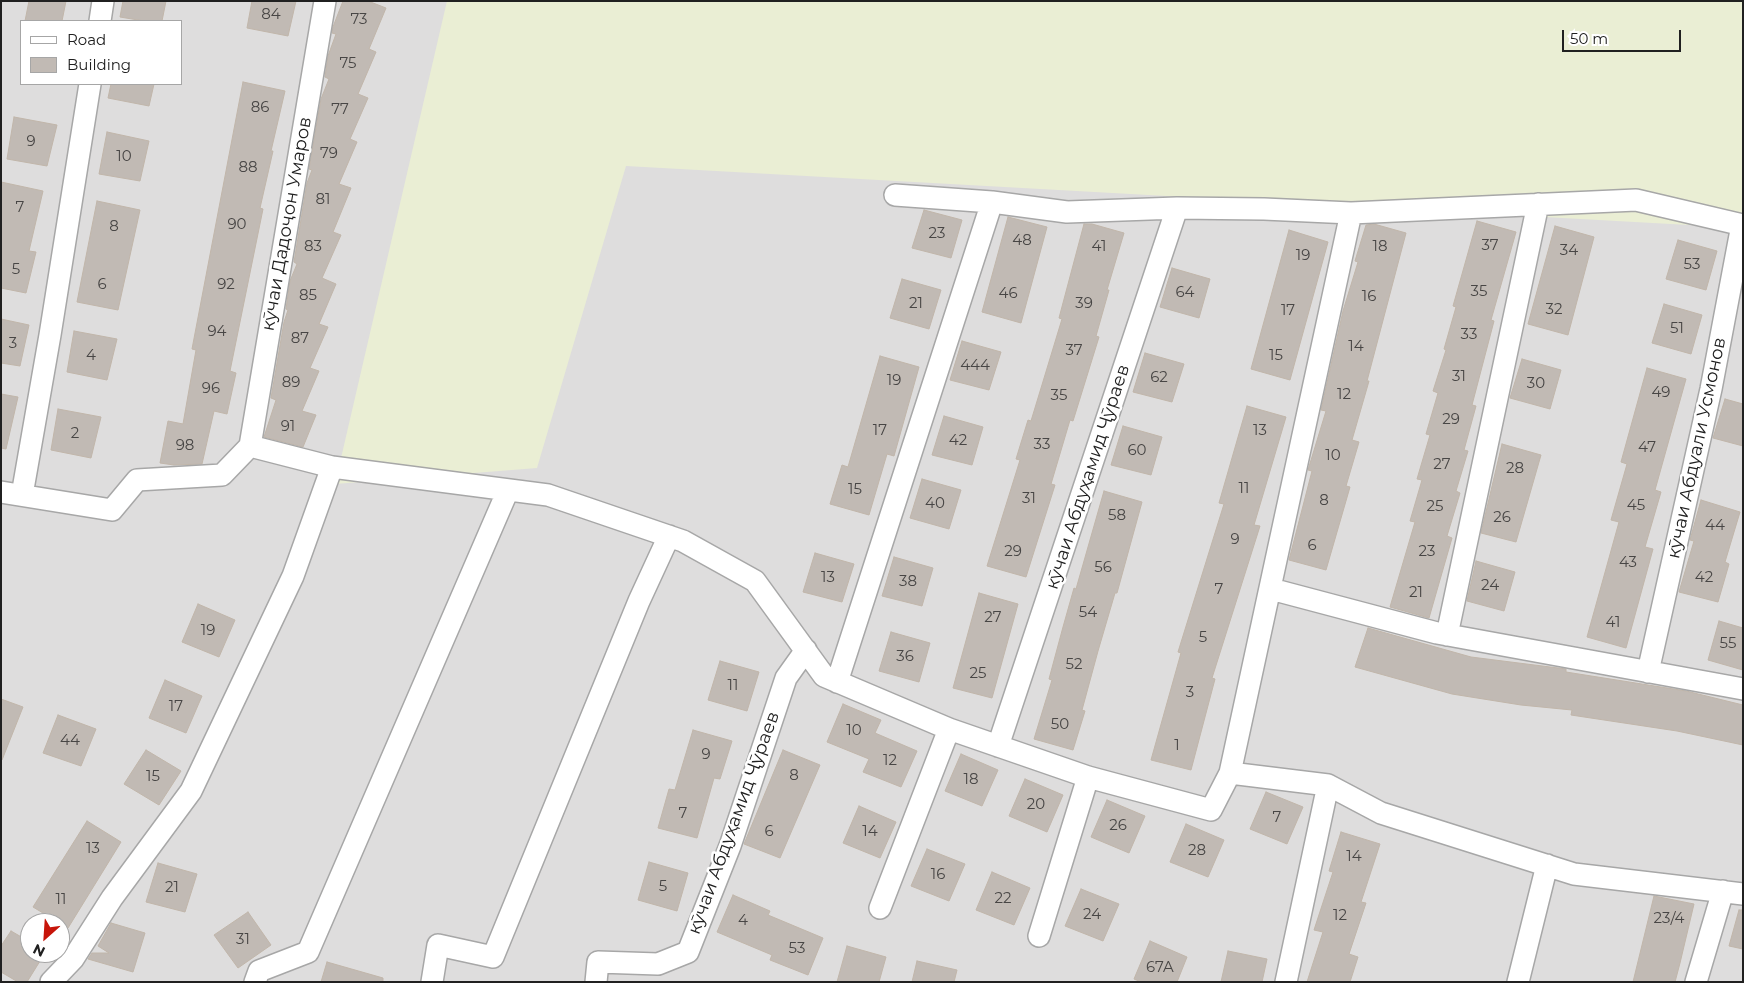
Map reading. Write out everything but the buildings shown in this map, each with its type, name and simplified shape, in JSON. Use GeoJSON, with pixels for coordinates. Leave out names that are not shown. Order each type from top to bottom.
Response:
{"type":"FeatureCollection","features":[{"type":"Feature","properties":{"kind":"street"},"geometry":{"type":"LineString","coordinates":[[100,20],[103,1]]}},
{"type":"Feature","properties":{"kind":"street","name":"кӯчаи Дадоҷон Умаров"},"geometry":{"type":"LineString","coordinates":[[250,446],[325,1]]}},
{"type":"Feature","properties":{"kind":"street"},"geometry":{"type":"LineString","coordinates":[[90,85],[50,335],[12,493],[112,510],[138,480],[222,475],[250,446],[332,466],[548,495],[682,541],[755,581],[824,676],[949,729],[998,746],[1088,777],[1211,810],[1230,773],[1351,213]]}},
{"type":"Feature","properties":{"kind":"street"},"geometry":{"type":"LineString","coordinates":[[896,195],[992,202],[1067,212],[1177,208],[1264,208],[1351,213],[1636,200],[1742,225]]}},
{"type":"Feature","properties":{"kind":"street"},"geometry":{"type":"LineString","coordinates":[[837,682],[992,202]]}},
{"type":"Feature","properties":{"kind":"street"},"geometry":{"type":"LineString","coordinates":[[1447,635],[1538,204]]}},
{"type":"Feature","properties":{"kind":"street","name":"кӯчаи Абдуҳамид Ҷӯраев"},"geometry":{"type":"LineString","coordinates":[[998,746],[1177,208]]}},
{"type":"Feature","properties":{"kind":"street","name":"кӯчаи Абдуали Усмонов"},"geometry":{"type":"LineString","coordinates":[[1648,672],[1711,389],[1742,225]]}},
{"type":"Feature","properties":{"kind":"street"},"geometry":{"type":"LineString","coordinates":[[52,982],[73,959],[112,898],[191,791],[293,576],[332,466]]}},
{"type":"Feature","properties":{"kind":"street"},"geometry":{"type":"LineString","coordinates":[[254,982],[259,971],[308,952],[508,490]]}},
{"type":"Feature","properties":{"kind":"street"},"geometry":{"type":"LineString","coordinates":[[432,982],[438,945],[493,957],[639,601],[669,536]]}},
{"type":"Feature","properties":{"kind":"street"},"geometry":{"type":"LineString","coordinates":[[1271,588],[1447,635],[1743,689]]}},
{"type":"Feature","properties":{"kind":"street","name":"кӯчаи Абдуҳамид Ҷӯраев"},"geometry":{"type":"LineString","coordinates":[[596,982],[598,962],[658,964],[688,952],[730,846],[786,678],[806,650]]}},
{"type":"Feature","properties":{"kind":"street"},"geometry":{"type":"LineString","coordinates":[[880,908],[949,729]]}},
{"type":"Feature","properties":{"kind":"street"},"geometry":{"type":"LineString","coordinates":[[1230,773],[1328,785],[1381,813],[1574,874],[1733,892],[1696,982]]}},
{"type":"Feature","properties":{"kind":"street"},"geometry":{"type":"LineString","coordinates":[[1039,936],[1088,777]]}},
{"type":"Feature","properties":{"kind":"street"},"geometry":{"type":"LineString","coordinates":[[1286,982],[1328,785]]}},
{"type":"Feature","properties":{"kind":"street"},"geometry":{"type":"LineString","coordinates":[[1518,982],[1547,865]]}},
{"type":"Feature","properties":{"kind":"shaded area"},"geometry":{"type":"Polygon","coordinates":[[[1,1],[1743,1],[1743,982],[1,982],[1,1]]]}},
{"type":"Feature","properties":{"kind":"green space"},"geometry":{"type":"Polygon","coordinates":[[[447,1],[1743,1],[1743,228],[626,166],[537,468],[335,484],[447,1]]]}}]}
